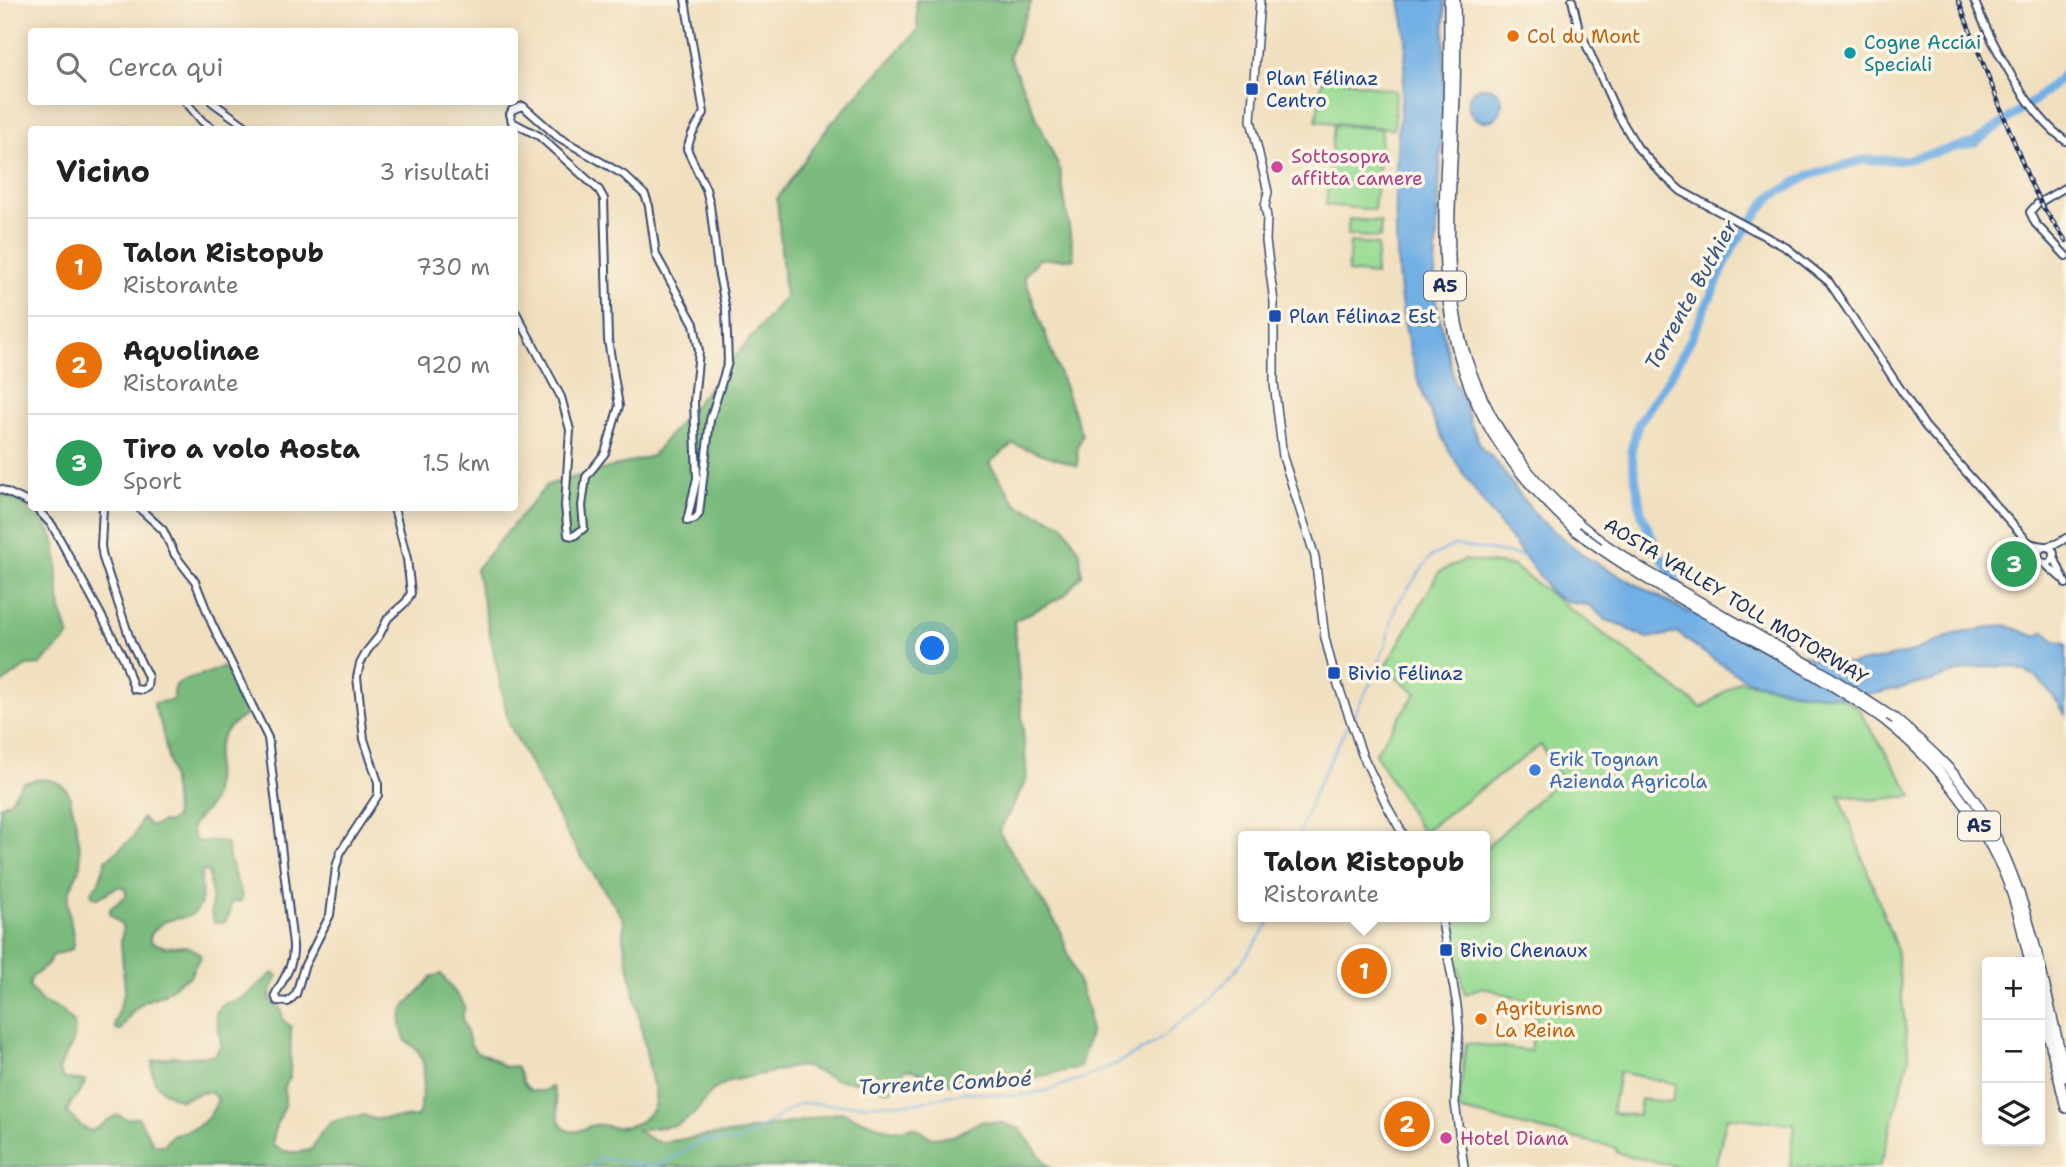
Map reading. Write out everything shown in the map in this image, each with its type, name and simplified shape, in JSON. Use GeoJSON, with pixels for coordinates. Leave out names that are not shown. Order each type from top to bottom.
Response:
{"type":"FeatureCollection","features":[{"type":"Feature","properties":{"kind":"highway","name":"AOSTA VALLEY TOLL MOTORWAY"},"geometry":{"type":"LineString","coordinates":[[1449,0],[1442,242],[1450,321],[1469,386],[1494,437],[1533,488],[1576,531],[1616,561],[1825,681],[1882,718],[1927,756],[1970,811],[2001,865],[2030,957]]}},
{"type":"Feature","properties":{"kind":"highway","name":"AOSTA VALLEY TOLL MOTORWAY"},"geometry":{"type":"LineString","coordinates":[[1455,0],[1456,63],[1450,256],[1452,290],[1462,344],[1472,376],[1489,412],[1517,456],[1550,497],[1590,533],[1650,573],[1848,687],[1895,719],[1935,756],[1975,801],[2004,856],[2020,896],[2037,957]]}},
{"type":"Feature","properties":{"kind":"highway","name":"AOSTA VALLEY TOLL MOTORWAY"},"geometry":{"type":"LineString","coordinates":[[2045,989],[2066,1077]]}},
{"type":"Feature","properties":{"kind":"highway"},"geometry":{"type":"LineString","coordinates":[[2045,1020],[2066,1108]]}},
{"type":"Feature","properties":{"kind":"main road"},"geometry":{"type":"LineString","coordinates":[[1260,0],[1251,120],[1268,192],[1265,206],[1268,216],[1266,241],[1274,302],[1273,368],[1283,457],[1315,557],[1325,638],[1346,710],[1373,778],[1401,831]]}},
{"type":"Feature","properties":{"kind":"main road"},"geometry":{"type":"LineString","coordinates":[[1442,922],[1459,1028],[1455,1103],[1464,1167]]}},
{"type":"Feature","properties":{"kind":"street"},"geometry":{"type":"LineString","coordinates":[[516,126],[510,114],[515,107],[523,106],[558,137],[624,174],[645,195],[656,255],[694,324],[699,351],[694,401],[697,478],[687,521],[690,523],[699,514],[710,420],[728,362],[727,328],[710,205],[706,189],[687,149],[704,113],[685,0]]}},
{"type":"Feature","properties":{"kind":"street"},"geometry":{"type":"LineString","coordinates":[[1572,0],[1579,29],[1618,116],[1638,148],[1681,191],[1794,252],[1829,282],[1925,426],[2030,542],[2038,553],[2038,558],[2064,582]]}},
{"type":"Feature","properties":{"kind":"street"},"geometry":{"type":"LineString","coordinates":[[1974,0],[1985,27],[2019,86],[2046,123],[2066,141]]}},
{"type":"Feature","properties":{"kind":"street"},"geometry":{"type":"LineString","coordinates":[[189,105],[208,126]]}},
{"type":"Feature","properties":{"kind":"street"},"geometry":{"type":"LineString","coordinates":[[216,105],[245,126]]}},
{"type":"Feature","properties":{"kind":"street"},"geometry":{"type":"LineString","coordinates":[[518,127],[539,136],[599,190],[604,199],[608,340],[619,406],[604,453],[586,477],[582,506],[584,528],[574,536],[568,535],[565,506],[571,438],[567,417],[561,397],[518,316]]}},
{"type":"Feature","properties":{"kind":"street"},"geometry":{"type":"LineString","coordinates":[[2066,187],[2037,204],[2030,212],[2035,223],[2066,256]]}},
{"type":"Feature","properties":{"kind":"street"},"geometry":{"type":"LineString","coordinates":[[0,489],[28,502]]}},
{"type":"Feature","properties":{"kind":"street"},"geometry":{"type":"LineString","coordinates":[[39,511],[52,525],[101,615],[124,659],[134,690],[143,690],[147,687],[148,677],[131,642],[103,558],[103,511]]}},
{"type":"Feature","properties":{"kind":"street"},"geometry":{"type":"LineString","coordinates":[[142,511],[163,530],[175,555],[195,581],[216,633],[268,738],[293,945],[293,960],[286,979],[275,995],[277,1001],[283,1003],[291,1000],[296,993],[304,967],[330,915],[336,867],[341,851],[378,795],[378,782],[364,739],[357,674],[362,659],[388,618],[406,602],[411,593],[407,559],[395,511]]}},
{"type":"Feature","properties":{"kind":"street"},"geometry":{"type":"LineString","coordinates":[[2038,553],[2041,549],[2064,540]]}},
{"type":"Feature","properties":{"kind":"street"},"geometry":{"type":"LineString","coordinates":[[2044,564],[2052,561],[2064,540]]}},
{"type":"Feature","properties":{"kind":"street"},"geometry":{"type":"LineString","coordinates":[[2030,542],[2047,547],[2054,555],[2064,582]]}},
{"type":"Feature","properties":{"kind":"green space"},"geometry":{"type":"Polygon","coordinates":[[[916,0],[1032,0],[1009,56],[1060,170],[1074,259],[1039,259],[1024,276],[1082,435],[1077,448],[1078,466],[1013,444],[989,463],[1017,505],[1063,524],[1080,552],[1082,575],[1064,596],[1014,621],[1027,778],[999,832],[1059,928],[1088,1009],[1090,1033],[1080,1067],[1029,1079],[1009,1078],[1000,1081],[970,1078],[951,1084],[913,1070],[904,1070],[897,1086],[888,1091],[858,1082],[837,1080],[799,1066],[730,1081],[712,1091],[694,1114],[677,1125],[637,1130],[654,1141],[664,1142],[742,1133],[840,1112],[893,1131],[914,1127],[932,1138],[953,1136],[981,1121],[1002,1123],[1020,1129],[1047,1165],[1052,1167],[0,1167],[0,806],[10,801],[22,783],[41,779],[59,783],[68,792],[75,817],[80,863],[68,900],[72,949],[52,956],[47,965],[31,978],[29,987],[42,1002],[61,1010],[74,1024],[74,1039],[59,1071],[65,1079],[85,1081],[67,1113],[82,1127],[91,1131],[118,1115],[127,1119],[138,1117],[154,1145],[164,1145],[171,1136],[205,1121],[218,1099],[210,1092],[181,1100],[168,1094],[155,1081],[153,1061],[173,1056],[183,1058],[215,1055],[221,1045],[216,1013],[223,1004],[243,998],[273,973],[278,976],[270,998],[282,1011],[283,1020],[291,1027],[290,1077],[285,1086],[285,1106],[276,1125],[272,1145],[281,1150],[311,1150],[322,1131],[330,1123],[341,1119],[363,1115],[374,1119],[417,1117],[423,1088],[422,1058],[406,1041],[401,1020],[406,1005],[431,977],[441,974],[465,1006],[462,1018],[471,1045],[477,1053],[487,1055],[505,1067],[516,1066],[524,1084],[531,1091],[552,1087],[559,1120],[564,1128],[576,1131],[597,1125],[622,1127],[632,1125],[647,1116],[655,1101],[655,1092],[623,938],[624,920],[568,836],[509,724],[476,569],[547,485],[652,456],[785,297],[777,199],[829,126],[918,30],[916,0]]]}},
{"type":"Feature","properties":{"kind":"green space"},"geometry":{"type":"Polygon","coordinates":[[[1323,76],[1396,91],[1394,129],[1316,121],[1323,76]]]}},
{"type":"Feature","properties":{"kind":"green space"},"geometry":{"type":"Polygon","coordinates":[[[1334,125],[1382,129],[1374,210],[1326,205],[1334,125]]]}},
{"type":"Feature","properties":{"kind":"green space"},"geometry":{"type":"Polygon","coordinates":[[[1349,219],[1381,222],[1380,238],[1347,235],[1349,219]]]}},
{"type":"Feature","properties":{"kind":"green space"},"geometry":{"type":"Polygon","coordinates":[[[1350,242],[1378,245],[1375,275],[1348,272],[1350,242]]]}},
{"type":"Feature","properties":{"kind":"green space"},"geometry":{"type":"Polygon","coordinates":[[[0,493],[27,506],[28,511],[33,511],[43,520],[52,536],[56,553],[58,591],[69,634],[64,643],[41,665],[26,666],[0,685],[0,493]]]}},
{"type":"Feature","properties":{"kind":"green space"},"geometry":{"type":"Polygon","coordinates":[[[1464,560],[1513,566],[1702,708],[1739,681],[1804,693],[1838,696],[1855,705],[1913,796],[1869,800],[1839,794],[1896,948],[1909,1058],[1880,1167],[1790,1167],[1795,1124],[1727,1117],[1715,1167],[1679,1167],[1617,1153],[1616,1148],[1458,1110],[1466,1043],[1530,1051],[1537,1015],[1525,1000],[1482,987],[1465,994],[1455,952],[1452,922],[1490,922],[1490,844],[1560,778],[1541,745],[1421,831],[1375,753],[1416,693],[1385,668],[1439,572],[1464,560]],[[1619,1072],[1612,1113],[1638,1115],[1641,1099],[1672,1102],[1676,1084],[1619,1072]]]}},
{"type":"Feature","properties":{"kind":"green space"},"geometry":{"type":"Polygon","coordinates":[[[221,667],[230,671],[247,710],[246,715],[227,729],[220,742],[214,793],[192,831],[196,841],[227,844],[229,860],[242,896],[241,901],[230,902],[230,913],[225,922],[214,923],[208,871],[203,871],[198,909],[187,917],[163,923],[150,936],[151,942],[165,947],[186,946],[199,953],[201,958],[190,977],[180,981],[164,994],[145,1001],[132,1012],[120,1031],[115,1028],[115,1023],[125,990],[121,943],[123,929],[110,914],[110,909],[126,896],[126,891],[123,887],[117,887],[98,898],[93,897],[91,892],[99,882],[106,860],[134,837],[142,818],[154,826],[168,823],[175,817],[169,762],[154,703],[173,700],[175,686],[180,682],[221,667]]]}},
{"type":"Feature","properties":{"kind":"water"},"geometry":{"type":"Polygon","coordinates":[[[1400,0],[1445,0],[1434,291],[1454,381],[1482,449],[1494,459],[1539,519],[1587,558],[1730,635],[1826,662],[1851,664],[1876,660],[1909,653],[1955,634],[2005,625],[2037,637],[2044,631],[2055,641],[2066,643],[2066,716],[2036,676],[2012,666],[1971,668],[1931,681],[1878,693],[1838,696],[1804,693],[1746,680],[1678,633],[1648,638],[1606,620],[1589,605],[1569,602],[1547,588],[1465,476],[1443,439],[1416,374],[1402,307],[1396,239],[1397,154],[1406,42],[1400,0]]]}},
{"type":"Feature","properties":{"kind":"water"},"geometry":{"type":"Polygon","coordinates":[[[1485,87],[1497,92],[1502,104],[1497,116],[1485,121],[1473,116],[1468,104],[1473,92],[1485,87]]]}},
{"type":"Feature","properties":{"kind":"waterway","name":"Torrente Buthier"},"geometry":{"type":"LineString","coordinates":[[1704,626],[1658,552],[1641,512],[1631,451],[1638,424],[1668,380],[1692,337],[1734,245],[1770,197],[1810,175],[1863,160],[1904,160],[1974,143],[2034,101],[2066,73]]}},
{"type":"Feature","properties":{"kind":"waterway","name":"Torrente Comboé"},"geometry":{"type":"LineString","coordinates":[[1352,718],[1371,682],[1396,606],[1430,557],[1455,545],[1524,556]]}},
{"type":"Feature","properties":{"kind":"waterway","name":"Torrente Comboé"},"geometry":{"type":"LineString","coordinates":[[1300,831],[1315,791],[1349,722]]}},
{"type":"Feature","properties":{"kind":"waterway","name":"Torrente Comboé"},"geometry":{"type":"LineString","coordinates":[[655,1167],[705,1140],[738,1142],[800,1103],[915,1103],[965,1092],[1014,1096],[1046,1091],[1083,1078],[1153,1044],[1208,1002],[1239,966],[1269,922]]}},
{"type":"Feature","properties":{"kind":"waterway","name":"Torrente Comboé"},"geometry":{"type":"LineString","coordinates":[[590,1167],[601,1158],[653,1167]]}},
{"type":"Feature","properties":{"kind":"railway"},"geometry":{"type":"LineString","coordinates":[[1958,0],[2030,182],[2066,241]]}},
{"type":"Feature","properties":{"kind":"place","name":"Col du Mont"},"geometry":{"type":"Point","coordinates":[1513,36]}},
{"type":"Feature","properties":{"kind":"place","name":"Cogne Acciai Speciali"},"geometry":{"type":"Point","coordinates":[1850,53]}},
{"type":"Feature","properties":{"kind":"place","name":"Plan Félinaz Centro"},"geometry":{"type":"Point","coordinates":[1252,89]}},
{"type":"Feature","properties":{"kind":"place","name":"Sottosopra affitta camere"},"geometry":{"type":"Point","coordinates":[1277,167]}},
{"type":"Feature","properties":{"kind":"place","name":"Plan Félinaz Est"},"geometry":{"type":"Point","coordinates":[1275,316]}},
{"type":"Feature","properties":{"kind":"place","name":"Tiro a volo Aosta"},"geometry":{"type":"Point","coordinates":[2014,564]}},
{"type":"Feature","properties":{"kind":"place","name":"Bivio Félinaz"},"geometry":{"type":"Point","coordinates":[1334,673]}},
{"type":"Feature","properties":{"kind":"place","name":"Erik Tognan Azienda Agricola"},"geometry":{"type":"Point","coordinates":[1535,770]}},
{"type":"Feature","properties":{"kind":"place","name":"Bivio Chenaux"},"geometry":{"type":"Point","coordinates":[1446,950]}},
{"type":"Feature","properties":{"kind":"place","name":"Talon Ristopub"},"geometry":{"type":"Point","coordinates":[1364,971]}},
{"type":"Feature","properties":{"kind":"place","name":"Agriturismo La Reina"},"geometry":{"type":"Point","coordinates":[1481,1019]}},
{"type":"Feature","properties":{"kind":"place","name":"Aquolinae"},"geometry":{"type":"Point","coordinates":[1407,1124]}},
{"type":"Feature","properties":{"kind":"place","name":"Hotel Diana"},"geometry":{"type":"Point","coordinates":[1446,1138]}}]}
